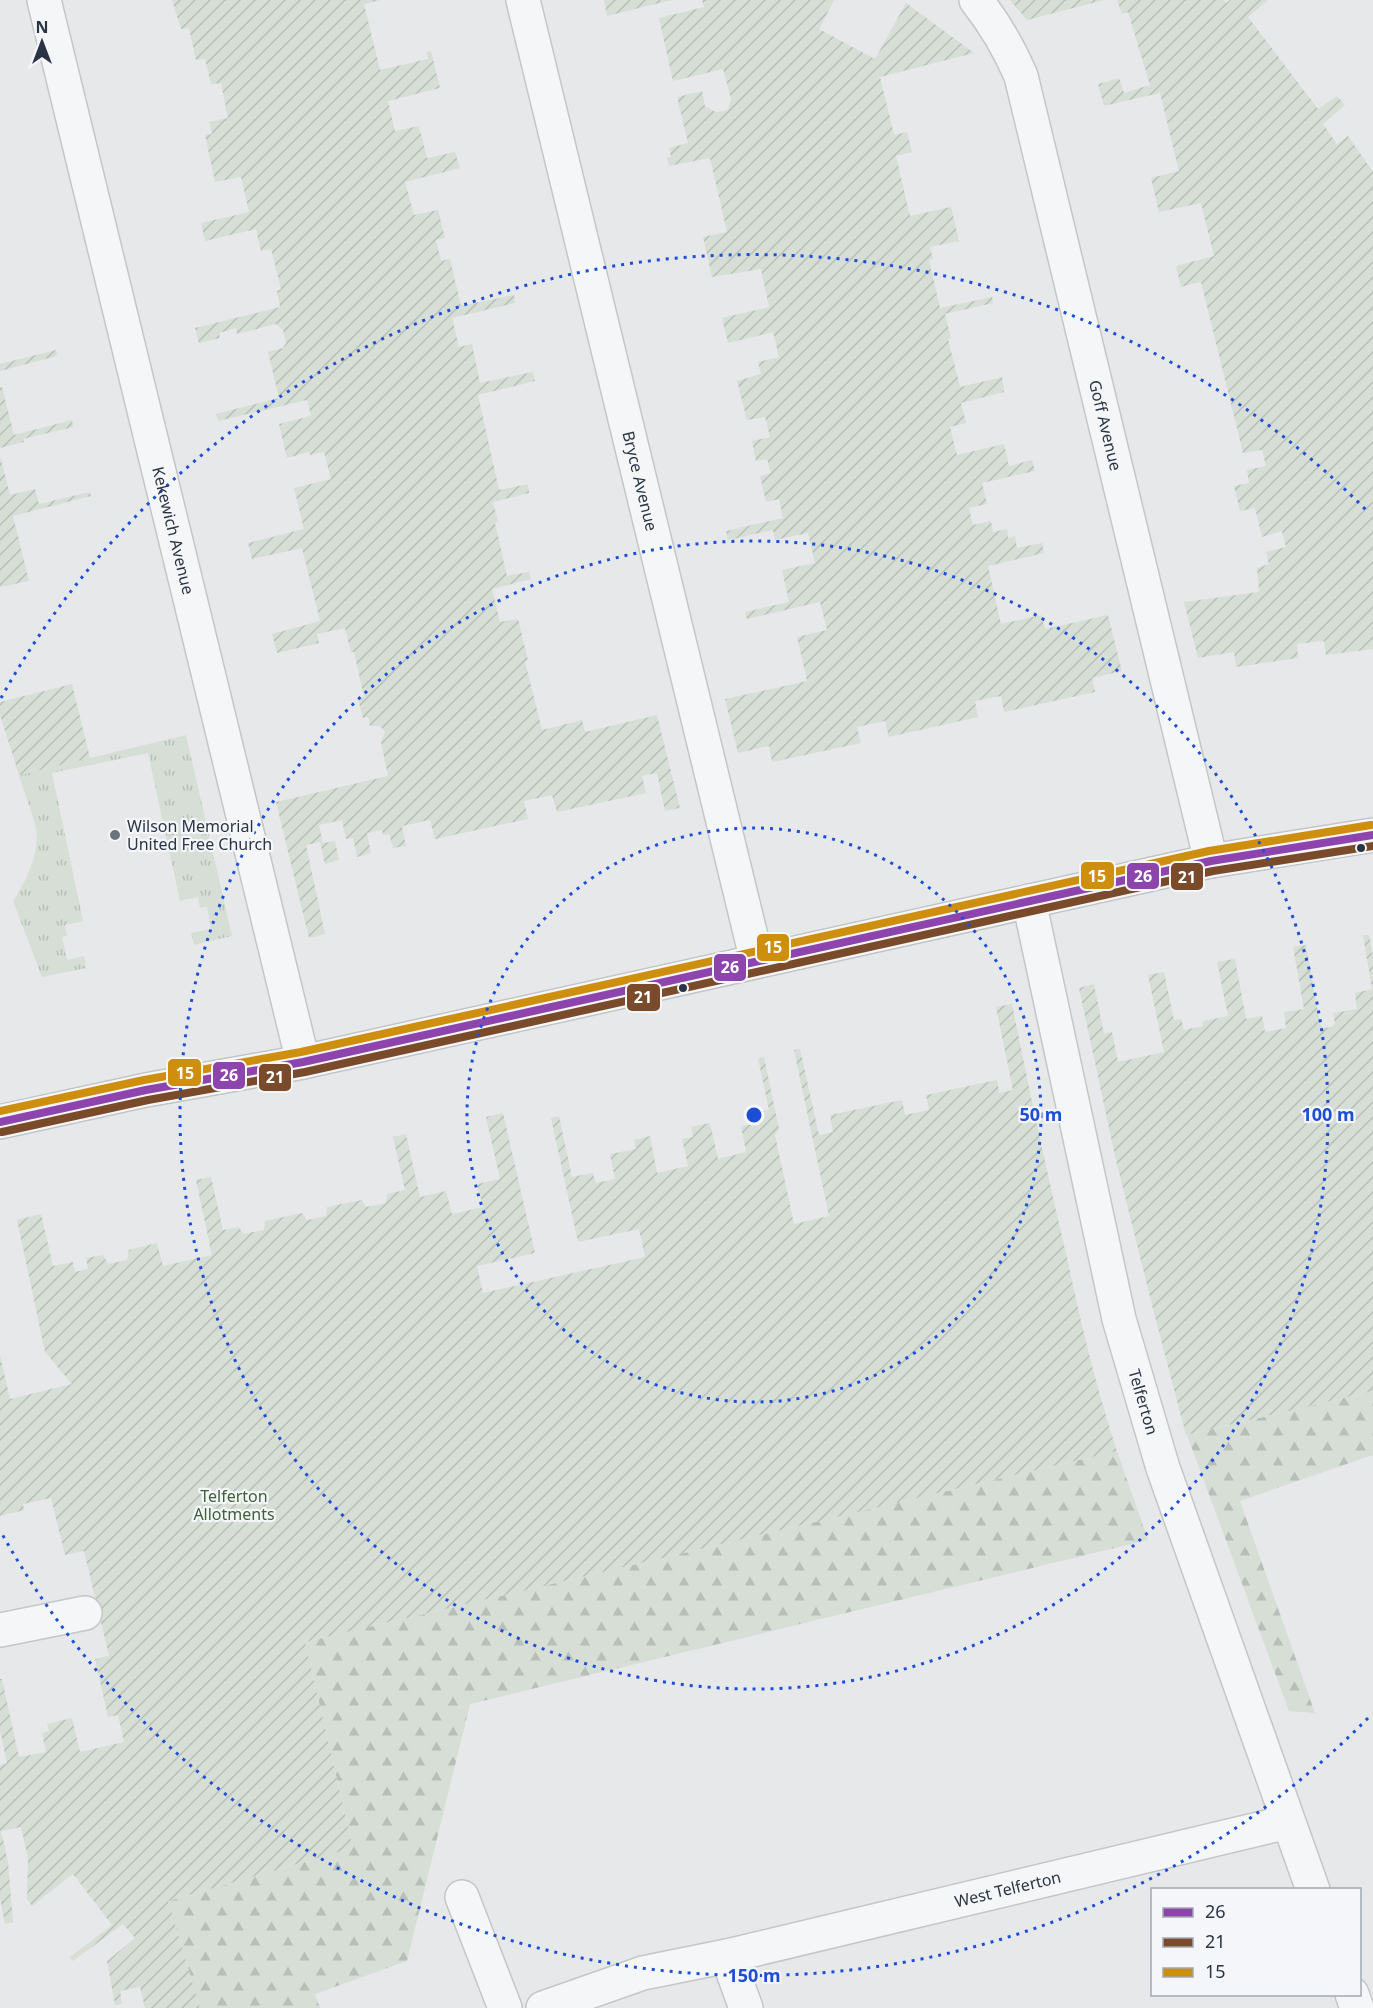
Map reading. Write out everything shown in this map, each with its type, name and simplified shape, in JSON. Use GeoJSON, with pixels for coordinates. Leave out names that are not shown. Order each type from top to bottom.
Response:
{"type":"FeatureCollection","features":[{"type":"Feature","properties":{"kind":"main road"},"geometry":{"type":"LineString","coordinates":[[0,1122],[146,1090],[303,1062],[1211,861],[1373,835]]}},
{"type":"Feature","properties":{"kind":"street","name":"Kekewich Avenue"},"geometry":{"type":"LineString","coordinates":[[44,0],[303,1062]]}},
{"type":"Feature","properties":{"kind":"street","name":"Bryce Avenue"},"geometry":{"type":"LineString","coordinates":[[523,0],[757,961]]}},
{"type":"Feature","properties":{"kind":"street","name":"Goff Avenue"},"geometry":{"type":"LineString","coordinates":[[976,0],[997,28],[1021,76],[1211,861]]}},
{"type":"Feature","properties":{"kind":"street","name":"Telferton"},"geometry":{"type":"LineString","coordinates":[[1029,901],[1119,1319],[1163,1468],[1312,1888]]}},
{"type":"Feature","properties":{"kind":"street"},"geometry":{"type":"LineString","coordinates":[[0,1630],[85,1613]]}},
{"type":"Feature","properties":{"kind":"street","name":"West Telferton"},"geometry":{"type":"LineString","coordinates":[[543,2008],[644,1973],[727,1956],[1288,1822]]}},
{"type":"Feature","properties":{"kind":"street"},"geometry":{"type":"LineString","coordinates":[[462,1897],[505,2008]]}},
{"type":"Feature","properties":{"kind":"street"},"geometry":{"type":"LineString","coordinates":[[727,1956],[746,2008]]}},
{"type":"Feature","properties":{"kind":"green space"},"geometry":{"type":"Polygon","coordinates":[[[172,0],[380,0],[364,4],[380,70],[428,59],[427,53],[431,51],[440,88],[388,101],[395,131],[419,126],[427,158],[455,152],[460,168],[405,182],[414,215],[438,210],[445,238],[436,240],[441,261],[450,259],[461,306],[514,295],[515,303],[452,318],[459,347],[472,344],[480,383],[533,372],[535,381],[478,395],[499,490],[528,484],[529,493],[493,502],[498,521],[495,523],[507,576],[529,572],[531,579],[492,589],[500,622],[518,619],[528,660],[525,662],[542,730],[582,720],[585,732],[657,715],[680,808],[665,811],[657,773],[642,776],[646,793],[557,812],[552,795],[524,801],[528,819],[435,839],[430,820],[402,826],[406,846],[393,848],[389,834],[383,835],[382,830],[367,833],[371,853],[357,857],[353,838],[346,839],[342,820],[319,825],[323,843],[335,841],[339,860],[325,864],[320,842],[306,845],[325,934],[309,938],[276,802],[388,776],[381,742],[385,732],[380,726],[370,726],[368,717],[363,718],[358,699],[364,697],[363,692],[354,652],[351,652],[345,628],[317,634],[319,643],[277,653],[272,634],[320,621],[302,548],[252,559],[248,543],[304,529],[294,488],[331,479],[324,452],[310,455],[309,452],[287,458],[279,424],[311,416],[307,400],[218,421],[216,414],[279,398],[268,352],[283,348],[286,343],[283,330],[276,324],[237,334],[236,328],[219,333],[220,338],[199,343],[195,328],[280,307],[277,291],[281,289],[271,249],[261,251],[256,229],[205,241],[201,223],[249,212],[241,177],[215,182],[205,135],[212,134],[209,122],[228,118],[221,83],[211,84],[205,59],[196,60],[189,28],[181,29],[172,0]]]}},
{"type":"Feature","properties":{"kind":"green space"},"geometry":{"type":"Polygon","coordinates":[[[604,0],[672,0],[607,16],[604,0]]]}},
{"type":"Feature","properties":{"kind":"green space"},"geometry":{"type":"Polygon","coordinates":[[[702,0],[834,0],[819,29],[875,59],[906,3],[974,53],[880,77],[894,135],[907,132],[912,152],[896,156],[910,216],[951,207],[959,241],[930,247],[933,259],[929,260],[940,308],[992,297],[993,303],[945,314],[951,338],[948,339],[960,387],[1002,377],[1004,392],[961,403],[966,423],[950,427],[957,455],[1004,444],[1009,466],[1032,460],[1035,471],[982,483],[987,504],[969,508],[973,525],[991,521],[993,532],[1007,529],[1008,538],[1015,536],[1017,548],[1042,543],[1044,553],[988,566],[1001,624],[1041,615],[1045,629],[1108,615],[1122,671],[1092,678],[1095,692],[1004,712],[1001,696],[975,701],[978,717],[889,737],[885,721],[857,727],[861,743],[772,762],[769,746],[738,753],[725,699],[807,681],[797,637],[827,630],[820,602],[747,619],[745,612],[789,602],[782,570],[815,563],[808,533],[775,540],[773,530],[728,540],[726,531],[783,518],[779,499],[766,502],[760,476],[771,473],[767,459],[756,461],[752,441],[770,437],[765,417],[747,420],[737,381],[761,374],[758,362],[779,357],[773,332],[728,343],[722,318],[769,307],[761,269],[712,277],[703,237],[727,232],[710,158],[669,166],[667,158],[671,157],[669,148],[688,143],[677,97],[702,91],[705,106],[716,112],[728,110],[731,99],[723,69],[673,81],[659,18],[704,7],[702,0]]]}},
{"type":"Feature","properties":{"kind":"green space"},"geometry":{"type":"Polygon","coordinates":[[[1010,0],[1104,0],[1027,20],[1010,0]]]}},
{"type":"Feature","properties":{"kind":"green space"},"geometry":{"type":"Polygon","coordinates":[[[1117,0],[1224,0],[1226,3],[1230,0],[1268,0],[1248,17],[1318,109],[1337,96],[1345,105],[1323,124],[1337,144],[1348,136],[1373,172],[1373,649],[1326,655],[1324,641],[1297,644],[1298,658],[1236,667],[1234,652],[1198,658],[1184,602],[1259,592],[1257,568],[1269,564],[1266,552],[1286,547],[1282,531],[1262,537],[1255,508],[1240,511],[1234,486],[1249,483],[1247,470],[1266,466],[1262,450],[1243,453],[1201,282],[1181,287],[1176,266],[1214,256],[1201,203],[1159,212],[1151,178],[1179,171],[1160,93],[1104,106],[1098,84],[1119,78],[1124,93],[1150,85],[1128,12],[1122,14],[1117,0]]]}},
{"type":"Feature","properties":{"kind":"green space"},"geometry":{"type":"Polygon","coordinates":[[[56,350],[57,356],[0,371],[0,364],[56,350]]]}},
{"type":"Feature","properties":{"kind":"green space"},"geometry":{"type":"Polygon","coordinates":[[[0,387],[2,387],[14,435],[72,420],[73,427],[23,439],[24,442],[0,448],[0,387]]]}},
{"type":"Feature","properties":{"kind":"green space"},"geometry":{"type":"Polygon","coordinates":[[[0,456],[10,495],[35,489],[39,504],[90,492],[91,496],[13,516],[29,581],[0,587],[0,456]]]}},
{"type":"Feature","properties":{"kind":"green space"},"geometry":{"type":"Polygon","coordinates":[[[72,684],[90,758],[19,775],[0,715],[0,702],[72,684]]]}},
{"type":"Feature","properties":{"kind":"green space"},"geometry":{"type":"Polygon","coordinates":[[[186,735],[232,936],[194,945],[191,933],[211,929],[207,907],[200,908],[198,897],[180,901],[148,753],[52,773],[83,921],[65,925],[67,936],[62,937],[67,960],[84,956],[86,968],[42,977],[13,901],[31,867],[37,838],[19,775],[186,735]]]}},
{"type":"Feature","properties":{"kind":"green space"},"geometry":{"type":"Polygon","coordinates":[[[1363,935],[1369,935],[1373,956],[1373,1391],[1186,1435],[1115,1156],[1079,988],[1094,984],[1104,1034],[1112,1032],[1118,1062],[1164,1052],[1148,975],[1164,972],[1174,1020],[1181,1019],[1184,1030],[1203,1026],[1203,1021],[1228,1016],[1217,962],[1235,959],[1246,1019],[1262,1016],[1265,1032],[1286,1028],[1284,1012],[1304,1009],[1293,947],[1306,945],[1320,1025],[1325,1028],[1332,1027],[1335,1023],[1333,1013],[1357,1009],[1355,993],[1372,989],[1363,935]]]}},
{"type":"Feature","properties":{"kind":"green space","name":"Telferton Allotments"},"geometry":{"type":"Polygon","coordinates":[[[1012,1004],[1083,1331],[1117,1451],[305,1642],[353,1848],[168,1901],[200,2008],[145,2008],[140,1987],[120,1991],[122,2004],[115,2005],[107,1961],[135,1938],[123,1924],[73,1961],[70,1957],[112,1925],[73,1874],[32,1906],[27,1899],[28,1858],[21,1827],[1,1831],[8,1862],[13,1922],[5,1924],[0,1898],[0,1765],[7,1763],[0,1730],[0,1679],[2,1679],[19,1757],[46,1752],[42,1733],[49,1731],[47,1724],[72,1718],[80,1752],[124,1742],[118,1715],[108,1717],[95,1659],[109,1656],[84,1551],[65,1555],[51,1498],[23,1504],[24,1510],[0,1516],[0,1355],[10,1399],[72,1384],[45,1352],[17,1220],[41,1214],[53,1266],[73,1262],[75,1272],[88,1269],[86,1258],[103,1255],[108,1264],[127,1260],[129,1250],[157,1243],[163,1266],[212,1255],[196,1180],[211,1177],[223,1230],[239,1227],[243,1234],[264,1230],[265,1221],[302,1213],[307,1220],[326,1216],[327,1207],[362,1200],[366,1207],[386,1203],[387,1194],[405,1190],[393,1137],[406,1134],[420,1197],[446,1191],[452,1214],[483,1207],[477,1184],[500,1179],[486,1117],[503,1113],[535,1253],[477,1266],[483,1293],[645,1257],[639,1229],[578,1242],[551,1118],[559,1116],[572,1177],[593,1173],[596,1183],[615,1179],[610,1154],[636,1149],[634,1140],[650,1136],[657,1173],[688,1166],[682,1139],[693,1137],[691,1127],[710,1123],[718,1159],[746,1152],[741,1126],[753,1124],[751,1114],[769,1110],[758,1058],[764,1057],[779,1129],[775,1135],[794,1224],[829,1216],[794,1050],[800,1049],[819,1135],[833,1132],[830,1115],[902,1100],[905,1115],[929,1110],[926,1095],[997,1080],[999,1093],[1013,1090],[996,1007],[1012,1004]]]}},
{"type":"Feature","properties":{"kind":"green space"},"geometry":{"type":"Polygon","coordinates":[[[1373,1391],[1373,1455],[1240,1501],[1315,1713],[1289,1711],[1187,1435],[1373,1391]]]}},
{"type":"Feature","properties":{"kind":"green space"},"geometry":{"type":"Polygon","coordinates":[[[1117,1451],[1148,1540],[470,1704],[407,1961],[315,1994],[320,2008],[200,2008],[168,1901],[353,1848],[305,1642],[1117,1451]]]}},
{"type":"Feature","properties":{"kind":"transit line","name":"15"},"geometry":{"type":"LineString","coordinates":[[0,1111],[144,1080],[301,1052],[1209,851],[1371,825]]}},
{"type":"Feature","properties":{"kind":"transit line","name":"26"},"geometry":{"type":"LineString","coordinates":[[0,1122],[146,1090],[303,1062],[1211,861],[1373,835]]}},
{"type":"Feature","properties":{"kind":"transit line","name":"21"},"geometry":{"type":"LineString","coordinates":[[2,1132],[148,1100],[305,1072],[1213,871],[1373,846]]}},
{"type":"Feature","properties":{"kind":"place","name":"Wilson Memorial United Free Church"},"geometry":{"type":"Point","coordinates":[115,835]}}]}
